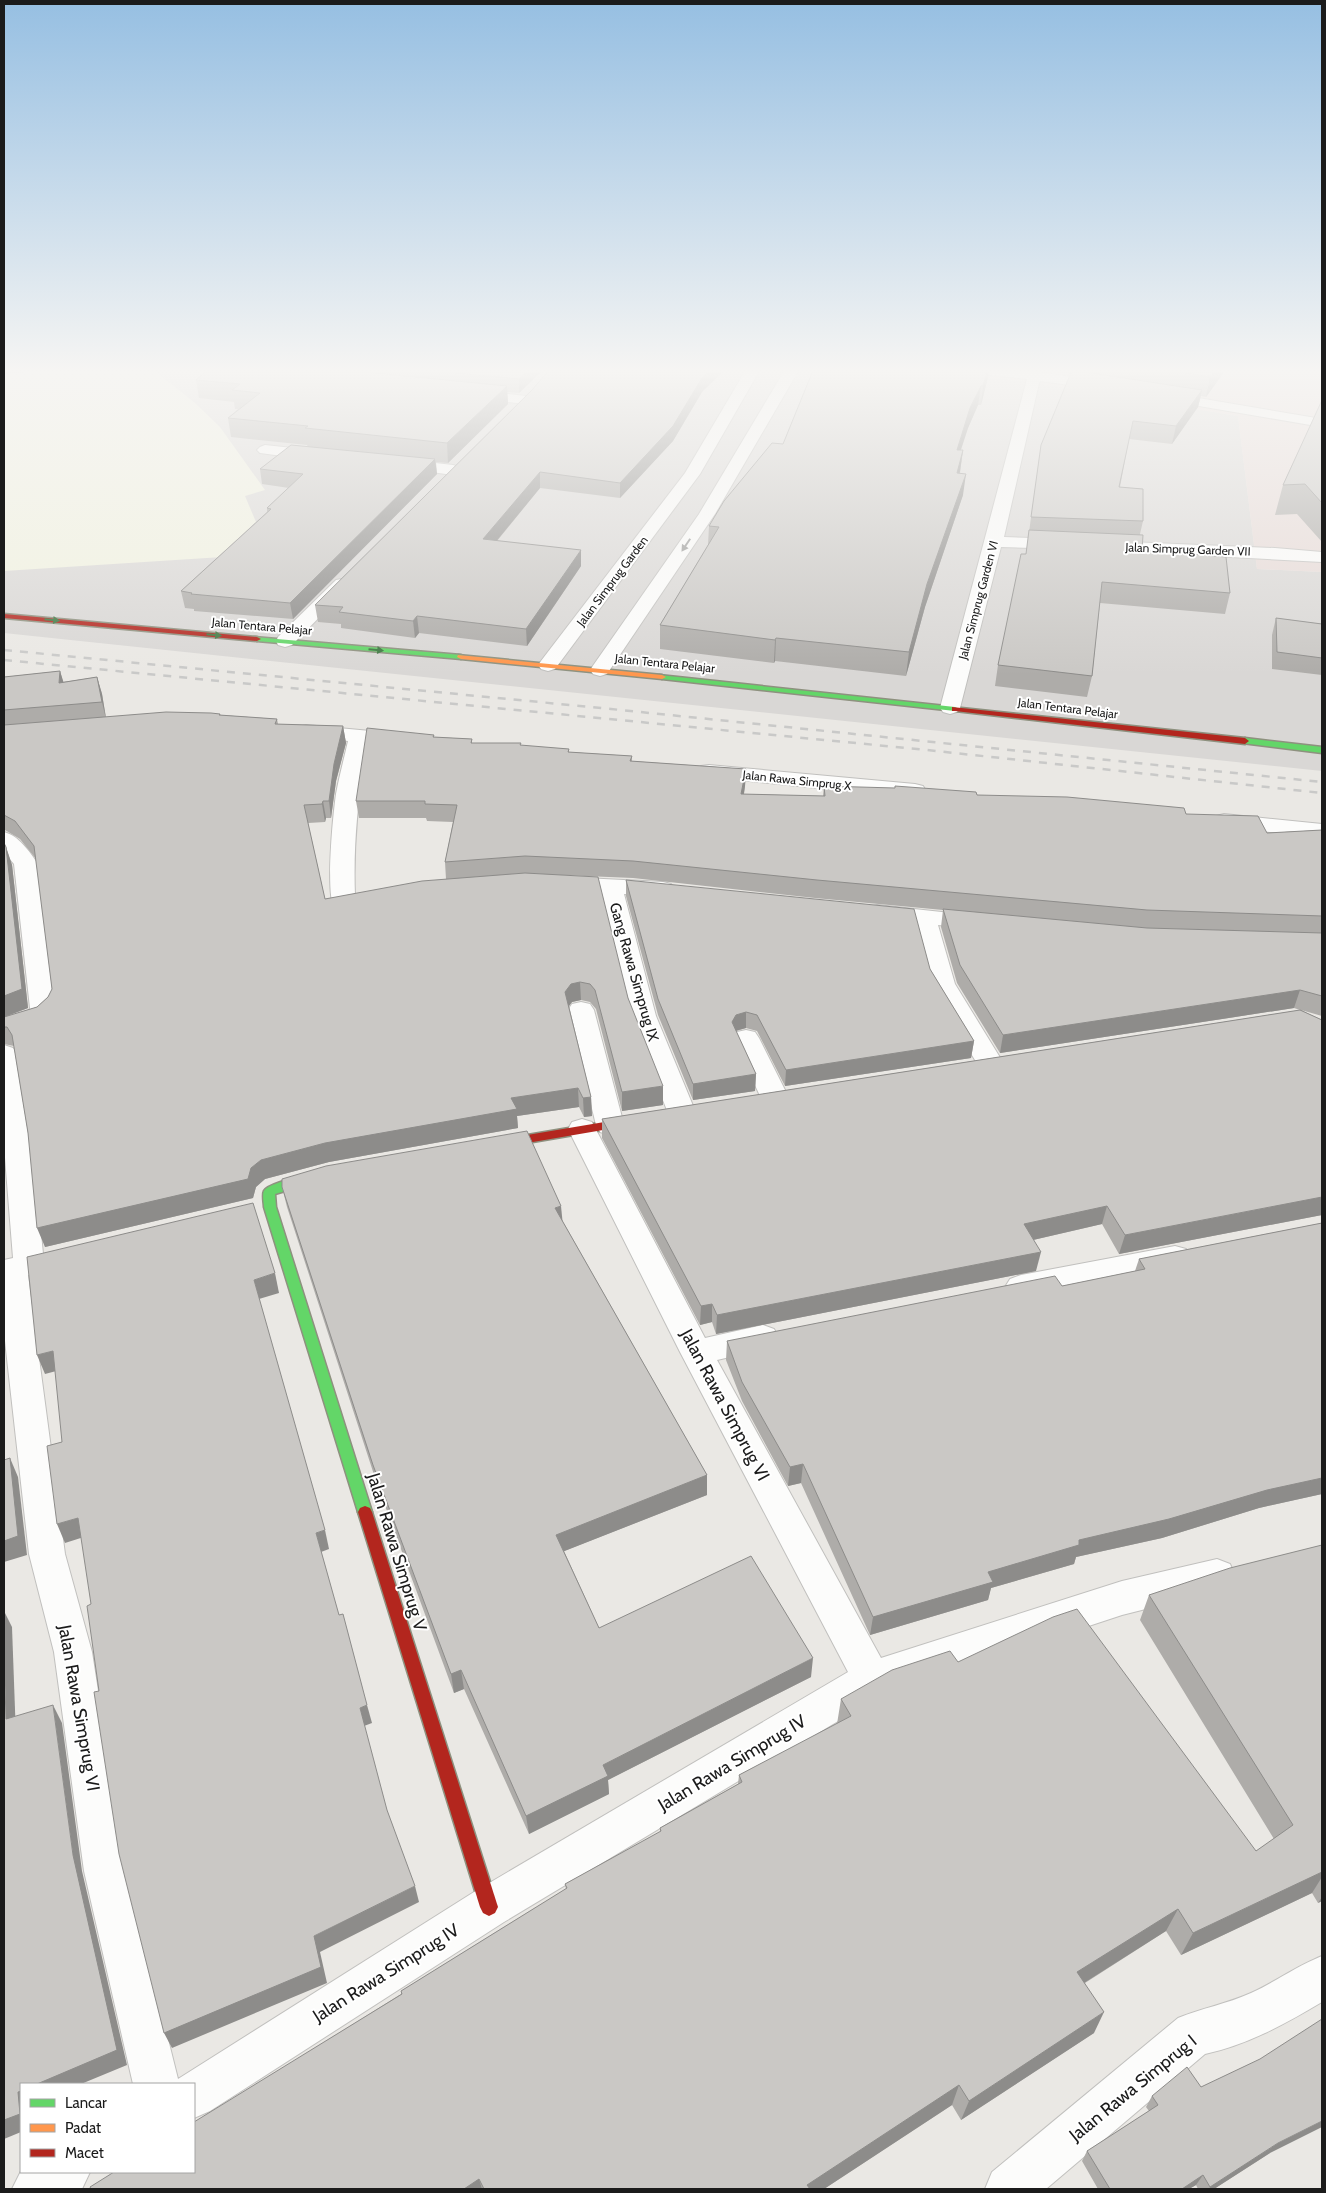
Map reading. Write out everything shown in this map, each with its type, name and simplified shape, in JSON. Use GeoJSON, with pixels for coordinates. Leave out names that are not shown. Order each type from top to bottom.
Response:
{"type":"FeatureCollection","features":[{"type":"Feature","properties":{"kind":"street"},"geometry":{"type":"LineString","coordinates":[[439,484],[453,470]]}},
{"type":"Feature","properties":{"kind":"street","name":"Jalan Simprug Garden"},"geometry":{"type":"LineString","coordinates":[[600,670],[687,511],[694,470]]}},
{"type":"Feature","properties":{"kind":"street","name":"Jalan Simprug Garden"},"geometry":{"type":"LineString","coordinates":[[548,665],[687,511],[728,479],[733,470]]}},
{"type":"Feature","properties":{"kind":"street","name":"Jalan Simprug Garden VI"},"geometry":{"type":"LineString","coordinates":[[950,708],[1011,470]]}},
{"type":"Feature","properties":{"kind":"street"},"geometry":{"type":"LineString","coordinates":[[692,474],[728,479]]}},
{"type":"Feature","properties":{"kind":"street","name":"Jalan Simprug Garden VII"},"geometry":{"type":"LineString","coordinates":[[994,542],[1275,553],[1322,557]]}},
{"type":"Feature","properties":{"kind":"street"},"geometry":{"type":"LineString","coordinates":[[285,641],[356,570]]}},
{"type":"Feature","properties":{"kind":"street","name":"Jalan Tentara Pelajar"},"geometry":{"type":"LineString","coordinates":[[4,616],[600,670],[1322,750]]}},
{"type":"Feature","properties":{"kind":"street"},"geometry":{"type":"LineString","coordinates":[[282,728],[427,743]]}},
{"type":"Feature","properties":{"kind":"street"},"geometry":{"type":"LineString","coordinates":[[359,736],[347,794],[342,869],[344,905],[397,895]]}},
{"type":"Feature","properties":{"kind":"street","name":"Jalan Rawa Simprug X"},"geometry":{"type":"LineString","coordinates":[[689,769],[936,793]]}},
{"type":"Feature","properties":{"kind":"street"},"geometry":{"type":"LineString","coordinates":[[1203,819],[1322,831]]}},
{"type":"Feature","properties":{"kind":"street"},"geometry":{"type":"LineString","coordinates":[[4,839],[26,864],[43,1008],[38,1017],[4,1028]]}},
{"type":"Feature","properties":{"kind":"street"},"geometry":{"type":"LineString","coordinates":[[544,883],[685,891]]}},
{"type":"Feature","properties":{"kind":"street","name":"Gang Rawa Simprug IX"},"geometry":{"type":"LineString","coordinates":[[610,886],[643,1016],[682,1113]]}},
{"type":"Feature","properties":{"kind":"street"},"geometry":{"type":"LineString","coordinates":[[854,910],[1002,925]]}},
{"type":"Feature","properties":{"kind":"street"},"geometry":{"type":"LineString","coordinates":[[924,916],[942,984],[991,1064]]}},
{"type":"Feature","properties":{"kind":"street","name":"Jalan Rawa Simprug VI"},"geometry":{"type":"LineString","coordinates":[[581,1010],[596,1127],[696,1352],[872,1678]]}},
{"type":"Feature","properties":{"kind":"street"},"geometry":{"type":"LineString","coordinates":[[746,1038],[775,1098]]}},
{"type":"Feature","properties":{"kind":"street","name":"Jalan Rawa Simprug VI"},"geometry":{"type":"LineString","coordinates":[[4,1054],[19,1152],[15,1267],[47,1554],[73,1652],[105,1871],[156,2083]]}},
{"type":"Feature","properties":{"kind":"street"},"geometry":{"type":"LineString","coordinates":[[485,1146],[655,1117]]}},
{"type":"Feature","properties":{"kind":"street"},"geometry":{"type":"LineString","coordinates":[[241,1214],[270,1207],[269,1192],[276,1188],[329,1174]]}},
{"type":"Feature","properties":{"kind":"street","name":"Jalan Rawa Simprug V"},"geometry":{"type":"LineString","coordinates":[[270,1207],[489,1907]]}},
{"type":"Feature","properties":{"kind":"street"},"geometry":{"type":"LineString","coordinates":[[989,1293],[1205,1251]]}},
{"type":"Feature","properties":{"kind":"street"},"geometry":{"type":"LineString","coordinates":[[15,1267],[58,1257]]}},
{"type":"Feature","properties":{"kind":"street"},"geometry":{"type":"LineString","coordinates":[[696,1352],[794,1332]]}},
{"type":"Feature","properties":{"kind":"street","name":"Jalan Rawa Simprug IV"},"geometry":{"type":"LineString","coordinates":[[195,2094],[489,1907],[872,1678],[1122,1598],[1256,1566]]}},
{"type":"Feature","properties":{"kind":"street","name":"Jalan Rawa Simprug I"},"geometry":{"type":"LineString","coordinates":[[1009,2189],[1194,2034],[1225,2027],[1269,2008],[1322,1978]]}},
{"type":"Feature","properties":{"kind":"street"},"geometry":{"type":"LineString","coordinates":[[36,2189],[64,2173]]}},
{"type":"Feature","properties":{"kind":"shaded area"},"geometry":{"type":"Polygon","coordinates":[[[4,470],[251,470],[265,490],[245,496],[259,529],[238,556],[4,571],[4,470]]]}},
{"type":"Feature","properties":{"kind":"shaded area"},"geometry":{"type":"Polygon","coordinates":[[[71,470],[1245,470],[1257,569],[1322,572],[1322,771],[4,633],[4,568],[71,470]]]}},
{"type":"Feature","properties":{"kind":"shaded area"},"geometry":{"type":"Polygon","coordinates":[[[1245,470],[1322,470],[1322,572],[1257,569],[1245,470]]]}},
{"type":"Feature","properties":{"kind":"building"},"geometry":{"type":"Polygon","coordinates":[[[272,470],[424,470],[290,603],[191,594],[181,591],[271,509],[267,508],[303,474],[272,470]]]}},
{"type":"Feature","properties":{"kind":"building"},"geometry":{"type":"Polygon","coordinates":[[[451,470],[632,470],[620,483],[540,472],[483,539],[581,550],[526,629],[417,616],[413,621],[339,612],[343,607],[315,605],[451,470]]]}},
{"type":"Feature","properties":{"kind":"building"},"geometry":{"type":"Polygon","coordinates":[[[749,470],[958,470],[957,473],[966,474],[927,584],[909,652],[776,638],[775,640],[660,625],[719,527],[709,526],[724,501],[749,470]]]}},
{"type":"Feature","properties":{"kind":"building"},"geometry":{"type":"Polygon","coordinates":[[[1037,470],[1123,470],[1119,487],[1143,489],[1143,521],[1031,517],[1037,470]]]}},
{"type":"Feature","properties":{"kind":"building"},"geometry":{"type":"Polygon","coordinates":[[[1290,470],[1322,470],[1322,503],[1305,484],[1283,485],[1290,470]]]}},
{"type":"Feature","properties":{"kind":"building"},"geometry":{"type":"Polygon","coordinates":[[[1029,530],[1143,535],[1142,550],[1226,557],[1230,593],[1102,582],[1092,676],[998,665],[1021,554],[1026,554],[1029,530]]]}},
{"type":"Feature","properties":{"kind":"building"},"geometry":{"type":"Polygon","coordinates":[[[1276,618],[1322,624],[1322,658],[1277,652],[1276,618]]]}},
{"type":"Feature","properties":{"kind":"building"},"geometry":{"type":"Polygon","coordinates":[[[60,671],[59,683],[97,677],[102,702],[4,710],[4,677],[60,671]]]}},
{"type":"Feature","properties":{"kind":"building"},"geometry":{"type":"Polygon","coordinates":[[[166,712],[211,713],[277,719],[275,724],[343,726],[334,764],[329,801],[323,801],[322,804],[304,805],[325,899],[422,881],[525,873],[598,877],[628,998],[663,1086],[622,1092],[595,990],[590,984],[580,982],[571,984],[565,992],[591,1097],[583,1098],[578,1088],[511,1098],[517,1109],[325,1143],[261,1160],[251,1168],[248,1179],[37,1228],[28,1133],[12,1035],[7,1027],[4,1027],[4,1017],[37,1007],[48,997],[52,989],[34,846],[15,821],[4,815],[4,725],[166,712]]]}},
{"type":"Feature","properties":{"kind":"building"},"geometry":{"type":"Polygon","coordinates":[[[367,728],[434,735],[433,737],[472,739],[471,743],[521,743],[520,745],[569,749],[568,752],[632,756],[630,761],[746,769],[741,794],[825,796],[824,786],[895,788],[895,786],[976,792],[977,795],[1067,797],[1184,808],[1186,814],[1258,816],[1267,833],[1322,830],[1322,916],[1147,910],[633,861],[525,856],[445,862],[457,805],[425,804],[425,801],[356,801],[367,728]]]}},
{"type":"Feature","properties":{"kind":"building"},"geometry":{"type":"Polygon","coordinates":[[[4,843],[22,989],[4,996],[4,843]]]}},
{"type":"Feature","properties":{"kind":"building"},"geometry":{"type":"Polygon","coordinates":[[[626,880],[914,909],[930,969],[974,1041],[786,1070],[757,1015],[746,1012],[736,1015],[732,1022],[756,1074],[693,1084],[658,999],[626,880]]]}},
{"type":"Feature","properties":{"kind":"building"},"geometry":{"type":"Polygon","coordinates":[[[943,909],[1147,928],[1322,933],[1322,996],[1300,990],[1003,1035],[960,965],[943,909]]]}},
{"type":"Feature","properties":{"kind":"building"},"geometry":{"type":"Polygon","coordinates":[[[1300,1010],[1322,1020],[1322,1197],[1125,1235],[1107,1206],[1024,1224],[1041,1252],[717,1315],[712,1304],[701,1306],[602,1119],[1300,1010]]]}},
{"type":"Feature","properties":{"kind":"building"},"geometry":{"type":"Polygon","coordinates":[[[527,1131],[561,1206],[555,1208],[707,1475],[556,1535],[599,1628],[751,1556],[813,1658],[603,1765],[608,1776],[526,1816],[461,1670],[451,1674],[373,1465],[282,1187],[282,1179],[326,1166],[527,1131]]]}},
{"type":"Feature","properties":{"kind":"building"},"geometry":{"type":"Polygon","coordinates":[[[253,1203],[275,1273],[254,1280],[325,1530],[316,1533],[339,1615],[343,1614],[367,1705],[360,1708],[387,1810],[415,1886],[314,1936],[321,1967],[164,2033],[119,1854],[94,1692],[99,1691],[87,1606],[91,1604],[78,1518],[57,1524],[47,1446],[62,1442],[53,1351],[37,1355],[27,1257],[253,1203]]]}},
{"type":"Feature","properties":{"kind":"building"},"geometry":{"type":"Polygon","coordinates":[[[1322,1223],[1322,1478],[1267,1490],[1169,1519],[1079,1540],[1079,1545],[988,1572],[993,1582],[873,1617],[803,1464],[790,1467],[742,1382],[727,1341],[1055,1276],[1062,1286],[1145,1269],[1139,1259],[1322,1223]]]}},
{"type":"Feature","properties":{"kind":"building"},"geometry":{"type":"Polygon","coordinates":[[[10,1458],[18,1536],[4,1541],[4,1460],[10,1458]]]}},
{"type":"Feature","properties":{"kind":"building"},"geometry":{"type":"Polygon","coordinates":[[[1322,1545],[1322,1872],[1193,1933],[1178,1909],[1077,1972],[1104,2012],[969,2101],[959,2085],[807,2185],[810,2189],[484,2189],[479,2179],[464,2189],[91,2189],[90,2187],[112,2173],[195,2173],[195,2121],[402,1994],[401,1991],[567,1888],[565,1884],[661,1831],[660,1828],[742,1782],[739,1775],[851,1716],[841,1699],[892,1670],[950,1651],[958,1662],[1053,1617],[1077,1609],[1256,1851],[1293,1825],[1149,1595],[1230,1568],[1322,1545]]]}},
{"type":"Feature","properties":{"kind":"building"},"geometry":{"type":"Polygon","coordinates":[[[4,1652],[6,1719],[53,1705],[73,1855],[117,2050],[39,2083],[20,2083],[20,2091],[18,2092],[20,2114],[4,2120],[4,1652]]]}},
{"type":"Feature","properties":{"kind":"building"},"geometry":{"type":"Polygon","coordinates":[[[1322,2019],[1322,2121],[1278,2143],[1210,2187],[1203,2175],[1182,2189],[1110,2189],[1087,2151],[1158,2105],[1152,2096],[1187,2067],[1201,2087],[1260,2059],[1322,2019]]]}},
{"type":"Feature","properties":{"kind":"railway"},"geometry":{"type":"LineString","coordinates":[[4,650],[611,709],[1322,782]]}},
{"type":"Feature","properties":{"kind":"railway"},"geometry":{"type":"LineString","coordinates":[[4,660],[927,750],[1322,793]]}},
{"type":"Feature","properties":{"kind":"traffic: fast"},"geometry":{"type":"LineString","coordinates":[[257,639],[461,657]]}},
{"type":"Feature","properties":{"kind":"traffic: fast"},"geometry":{"type":"LineString","coordinates":[[662,677],[955,709]]}},
{"type":"Feature","properties":{"kind":"traffic: fast"},"geometry":{"type":"LineString","coordinates":[[1245,741],[1322,750]]}},
{"type":"Feature","properties":{"kind":"traffic: fast"},"geometry":{"type":"LineString","coordinates":[[317,1177],[276,1188],[269,1192],[270,1207],[365,1512]]}},
{"type":"Feature","properties":{"kind":"traffic: slow"},"geometry":{"type":"LineString","coordinates":[[461,657],[662,677]]}},
{"type":"Feature","properties":{"kind":"traffic: jam"},"geometry":{"type":"LineString","coordinates":[[4,616],[257,639]]}},
{"type":"Feature","properties":{"kind":"traffic: jam"},"geometry":{"type":"LineString","coordinates":[[955,709],[1245,741]]}},
{"type":"Feature","properties":{"kind":"traffic: jam"},"geometry":{"type":"LineString","coordinates":[[492,1145],[640,1120]]}},
{"type":"Feature","properties":{"kind":"traffic: jam"},"geometry":{"type":"LineString","coordinates":[[365,1512],[489,1907]]}}]}
